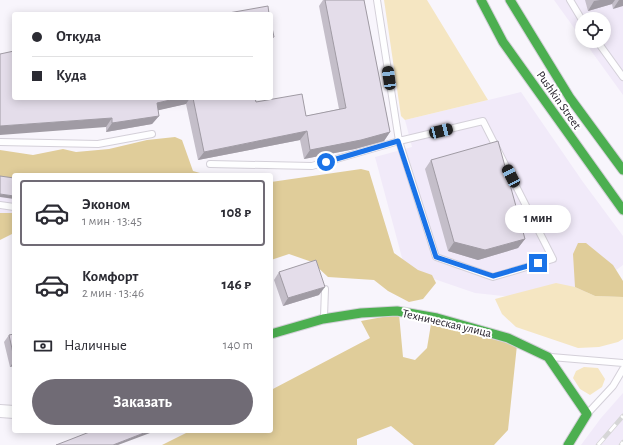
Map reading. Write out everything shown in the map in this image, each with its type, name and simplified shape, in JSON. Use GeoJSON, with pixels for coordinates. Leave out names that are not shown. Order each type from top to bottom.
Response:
{"type":"FeatureCollection","features":[{"type":"Feature","properties":{"kind":"main road","name":"Pushkin Street"},"geometry":{"type":"LineString","coordinates":[[481,0],[503,42],[623,210]]}},
{"type":"Feature","properties":{"kind":"main road","name":"Pushkin Street"},"geometry":{"type":"LineString","coordinates":[[510,0],[570,98],[623,170]]}},
{"type":"Feature","properties":{"kind":"main road","name":"Техническая улица"},"geometry":{"type":"LineString","coordinates":[[273,333],[324,319],[361,313],[397,311],[437,318],[508,338],[548,357]]}},
{"type":"Feature","properties":{"kind":"main road"},"geometry":{"type":"LineString","coordinates":[[548,357],[587,414],[568,445]]}},
{"type":"Feature","properties":{"kind":"street"},"geometry":{"type":"LineString","coordinates":[[0,411],[12,412]]}},
{"type":"Feature","properties":{"kind":"lane"},"geometry":{"type":"LineString","coordinates":[[210,164],[312,166],[398,141],[483,121],[553,259],[493,276],[436,257],[398,141],[377,0]]}},
{"type":"Feature","properties":{"kind":"lane"},"geometry":{"type":"LineString","coordinates":[[570,0],[577,12]]}},
{"type":"Feature","properties":{"kind":"lane"},"geometry":{"type":"LineString","coordinates":[[602,48],[623,77]]}},
{"type":"Feature","properties":{"kind":"lane"},"geometry":{"type":"LineString","coordinates":[[0,142],[98,144],[152,134]]}},
{"type":"Feature","properties":{"kind":"lane"},"geometry":{"type":"LineString","coordinates":[[0,205],[12,207]]}},
{"type":"Feature","properties":{"kind":"lane"},"geometry":{"type":"LineString","coordinates":[[324,319],[325,289]]}},
{"type":"Feature","properties":{"kind":"lane"},"geometry":{"type":"LineString","coordinates":[[548,357],[623,362]]}},
{"type":"Feature","properties":{"kind":"lane"},"geometry":{"type":"LineString","coordinates":[[587,414],[613,386],[623,369]]}},
{"type":"Feature","properties":{"kind":"shaded area"},"geometry":{"type":"Polygon","coordinates":[[[384,0],[427,0],[488,100],[405,120],[401,116],[384,0]]]}},
{"type":"Feature","properties":{"kind":"shaded area"},"geometry":{"type":"Polygon","coordinates":[[[554,0],[623,0],[623,95],[589,48],[611,48],[611,12],[575,12],[575,29],[554,0]]]}},
{"type":"Feature","properties":{"kind":"shaded area"},"geometry":{"type":"Polygon","coordinates":[[[521,92],[583,182],[623,236],[623,265],[579,298],[531,299],[475,293],[405,269],[375,157],[412,147],[405,120],[521,92]]]}},
{"type":"Feature","properties":{"kind":"shaded area"},"geometry":{"type":"Polygon","coordinates":[[[175,137],[182,140],[193,171],[200,173],[12,173],[12,182],[0,178],[0,150],[33,155],[63,149],[76,152],[109,149],[147,140],[175,137]]]}},
{"type":"Feature","properties":{"kind":"shaded area"},"geometry":{"type":"Polygon","coordinates":[[[361,169],[369,171],[394,253],[418,270],[432,275],[436,283],[423,299],[409,302],[388,291],[374,280],[328,277],[312,262],[289,254],[273,259],[273,182],[361,169]]]}},
{"type":"Feature","properties":{"kind":"shaded area"},"geometry":{"type":"Polygon","coordinates":[[[0,179],[12,181],[12,232],[0,231],[0,179]]]}},
{"type":"Feature","properties":{"kind":"shaded area"},"geometry":{"type":"Polygon","coordinates":[[[0,213],[12,213],[12,234],[0,240],[0,213]]]}},
{"type":"Feature","properties":{"kind":"shaded area"},"geometry":{"type":"Polygon","coordinates":[[[578,243],[586,243],[613,265],[623,281],[623,297],[595,296],[575,287],[573,254],[578,243]]]}},
{"type":"Feature","properties":{"kind":"shaded area"},"geometry":{"type":"Polygon","coordinates":[[[556,283],[575,287],[595,296],[623,297],[623,339],[618,342],[599,347],[578,348],[516,327],[502,314],[495,299],[556,283]]]}},
{"type":"Feature","properties":{"kind":"shaded area"},"geometry":{"type":"Polygon","coordinates":[[[399,314],[403,357],[415,360],[427,348],[431,324],[517,345],[508,430],[494,445],[414,445],[391,426],[357,439],[357,445],[162,445],[186,433],[273,433],[273,389],[370,338],[361,321],[399,314]]]}},
{"type":"Feature","properties":{"kind":"shaded area"},"geometry":{"type":"Polygon","coordinates":[[[584,367],[598,368],[605,379],[602,387],[590,395],[580,389],[573,378],[576,371],[584,367]]]}},
{"type":"Feature","properties":{"kind":"shaded area"},"geometry":{"type":"Polygon","coordinates":[[[623,393],[623,445],[581,445],[601,418],[623,393]]]}},
{"type":"Feature","properties":{"kind":"building"},"geometry":{"type":"Polygon","coordinates":[[[325,0],[364,0],[390,132],[361,140],[310,150],[307,131],[204,152],[193,100],[256,100],[256,102],[302,94],[306,116],[346,108],[325,0]]]}},
{"type":"Feature","properties":{"kind":"building"},"geometry":{"type":"Polygon","coordinates":[[[268,6],[269,12],[234,12],[268,6]]]}},
{"type":"Feature","properties":{"kind":"building"},"geometry":{"type":"Polygon","coordinates":[[[12,51],[12,100],[170,100],[157,103],[159,116],[112,123],[112,118],[0,126],[0,54],[12,51]]]}},
{"type":"Feature","properties":{"kind":"building"},"geometry":{"type":"Polygon","coordinates":[[[498,141],[525,239],[485,250],[454,242],[431,160],[498,141]]]}},
{"type":"Feature","properties":{"kind":"building"},"geometry":{"type":"Polygon","coordinates":[[[0,176],[12,178],[12,196],[0,194],[0,176]]]}},
{"type":"Feature","properties":{"kind":"building"},"geometry":{"type":"Polygon","coordinates":[[[316,260],[325,287],[288,298],[279,272],[316,260]]]}},
{"type":"Feature","properties":{"kind":"building"},"geometry":{"type":"Polygon","coordinates":[[[12,334],[12,349],[9,335],[12,334]]]}},
{"type":"Feature","properties":{"kind":"building"},"geometry":{"type":"Polygon","coordinates":[[[87,433],[144,433],[113,445],[56,445],[87,433]]]}},
{"type":"Feature","properties":{"kind":"railway"},"geometry":{"type":"LineString","coordinates":[[598,445],[623,416]]}},
{"type":"Feature","properties":{"kind":"traffic: fast"},"geometry":{"type":"LineString","coordinates":[[481,0],[503,42],[623,210]]}},
{"type":"Feature","properties":{"kind":"traffic: fast"},"geometry":{"type":"LineString","coordinates":[[510,0],[570,98],[623,170]]}},
{"type":"Feature","properties":{"kind":"traffic: fast"},"geometry":{"type":"LineString","coordinates":[[273,333],[323,319],[361,313],[397,311],[437,318],[508,338],[548,357],[587,414],[568,445]]}},
{"type":"Feature","properties":{"kind":"route"},"geometry":{"type":"LineString","coordinates":[[326,162],[398,141],[436,257],[493,276],[538,263]]}}]}
